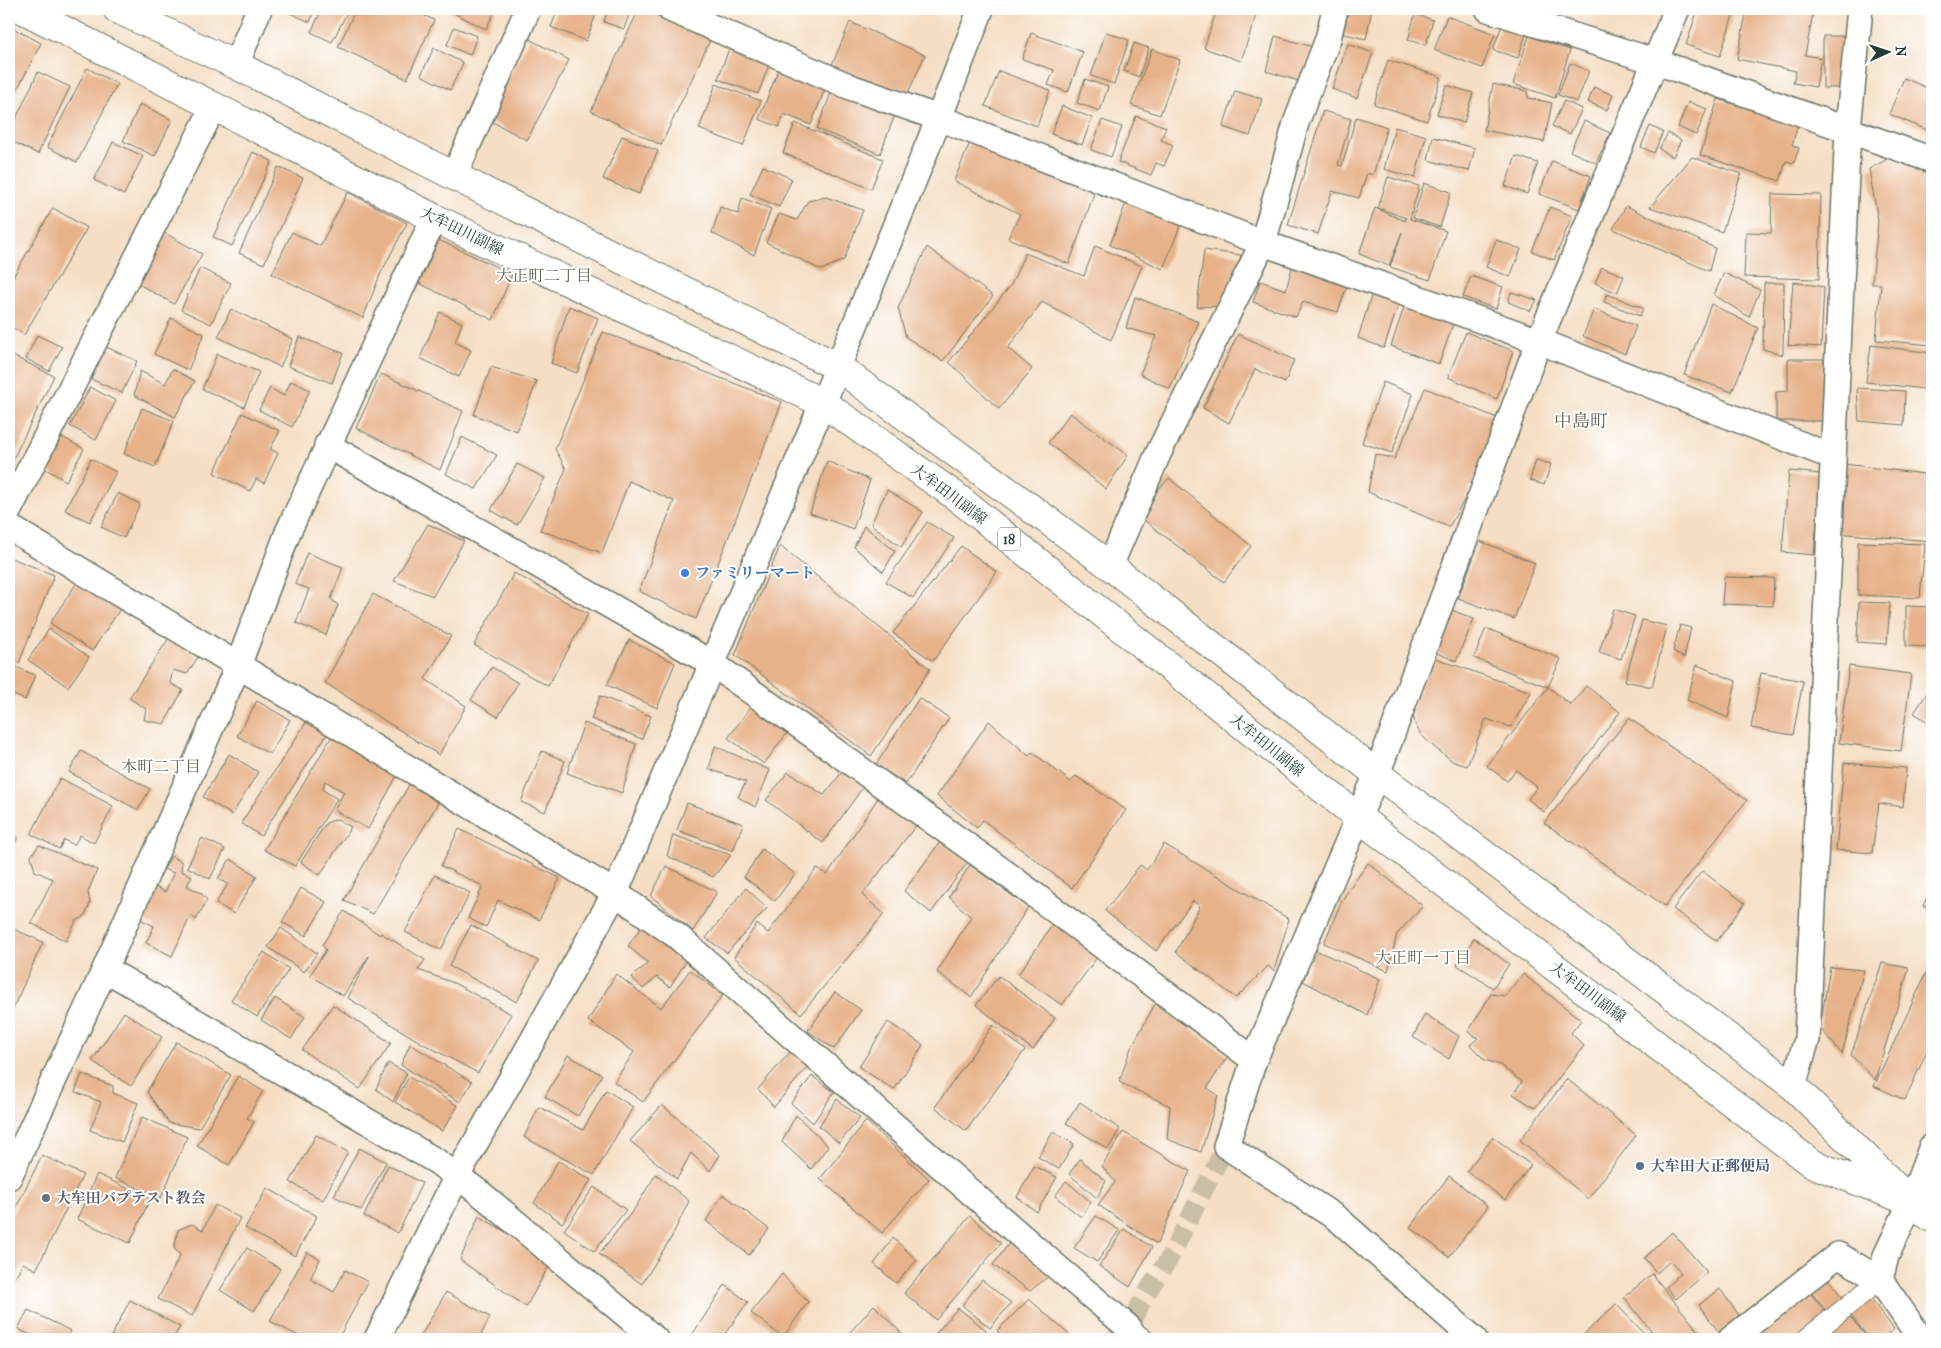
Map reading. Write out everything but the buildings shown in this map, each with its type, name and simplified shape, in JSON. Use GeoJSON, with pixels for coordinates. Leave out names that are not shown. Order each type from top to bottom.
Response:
{"type":"FeatureCollection","features":[{"type":"Feature","properties":{"kind":"main road","name":"大牟田川副線"},"geometry":{"type":"LineString","coordinates":[[22,9],[434,218],[823,403],[954,495],[1358,817],[1811,1163],[1922,1210]]}},
{"type":"Feature","properties":{"kind":"main road","name":"18"},"geometry":{"type":"LineString","coordinates":[[117,9],[236,65],[838,367],[1110,566],[1377,774],[1793,1086],[1922,1210]]}},
{"type":"Feature","properties":{"kind":"street"},"geometry":{"type":"LineString","coordinates":[[236,65],[259,9]]}},
{"type":"Feature","properties":{"kind":"street"},"geometry":{"type":"LineString","coordinates":[[454,176],[528,9]]}},
{"type":"Feature","properties":{"kind":"street"},"geometry":{"type":"LineString","coordinates":[[670,9],[853,88],[939,118],[1263,243],[1539,341],[1833,457]]}},
{"type":"Feature","properties":{"kind":"street"},"geometry":{"type":"LineString","coordinates":[[377,1339],[457,1176],[616,893],[838,367],[981,9]]}},
{"type":"Feature","properties":{"kind":"street"},"geometry":{"type":"LineString","coordinates":[[1110,566],[1158,454],[1263,243],[1296,123],[1328,39],[1335,9]]}},
{"type":"Feature","properties":{"kind":"street"},"geometry":{"type":"LineString","coordinates":[[1488,9],[1656,62],[1932,160]]}},
{"type":"Feature","properties":{"kind":"street"},"geometry":{"type":"LineString","coordinates":[[1474,1339],[1338,1219],[1226,1146],[1254,1060],[1377,774],[1539,341],[1677,9]]}},
{"type":"Feature","properties":{"kind":"street"},"geometry":{"type":"LineString","coordinates":[[1793,1086],[1807,1038],[1848,130],[1860,9]]}},
{"type":"Feature","properties":{"kind":"street"},"geometry":{"type":"LineString","coordinates":[[9,510],[214,106]]}},
{"type":"Feature","properties":{"kind":"street"},"geometry":{"type":"LineString","coordinates":[[9,1178],[105,969],[238,666],[288,532],[434,218]]}},
{"type":"Feature","properties":{"kind":"street"},"geometry":{"type":"LineString","coordinates":[[327,445],[714,664],[1008,875],[1254,1060]]}},
{"type":"Feature","properties":{"kind":"street"},"geometry":{"type":"LineString","coordinates":[[9,527],[616,893],[677,936],[1052,1263],[1136,1333]]}},
{"type":"Feature","properties":{"kind":"street"},"geometry":{"type":"LineString","coordinates":[[105,969],[436,1161],[457,1176],[655,1339]]}},
{"type":"Feature","properties":{"kind":"street"},"geometry":{"type":"LineString","coordinates":[[1806,1339],[1880,1280],[1886,1256],[1922,1210],[1932,1146]]}},
{"type":"Feature","properties":{"kind":"street"},"geometry":{"type":"LineString","coordinates":[[1731,1339],[1838,1255],[1880,1280],[1918,1338]]}},
{"type":"Feature","properties":{"kind":"tunnel"},"geometry":{"type":"LineString","coordinates":[[1115,1339],[1128,1327],[1149,1289],[1169,1259],[1226,1146]]}},
{"type":"Feature","properties":{"kind":"place","name":"ファミリーマート"},"geometry":{"type":"Point","coordinates":[685,573]}},
{"type":"Feature","properties":{"kind":"place","name":"大牟田大正郵便局"},"geometry":{"type":"Point","coordinates":[1640,1166]}},
{"type":"Feature","properties":{"kind":"place","name":"大牟田バプテスト教会"},"geometry":{"type":"Point","coordinates":[46,1198]}},
{"type":"Feature","properties":{"kind":"district","name":"大正町二丁目"},"geometry":{"type":"Point","coordinates":[544,275]}},
{"type":"Feature","properties":{"kind":"district","name":"中島町"},"geometry":{"type":"Point","coordinates":[1581,421]}},
{"type":"Feature","properties":{"kind":"district","name":"本町二丁目"},"geometry":{"type":"Point","coordinates":[161,766]}},
{"type":"Feature","properties":{"kind":"district","name":"大正町一丁目"},"geometry":{"type":"Point","coordinates":[1423,957]}}]}
